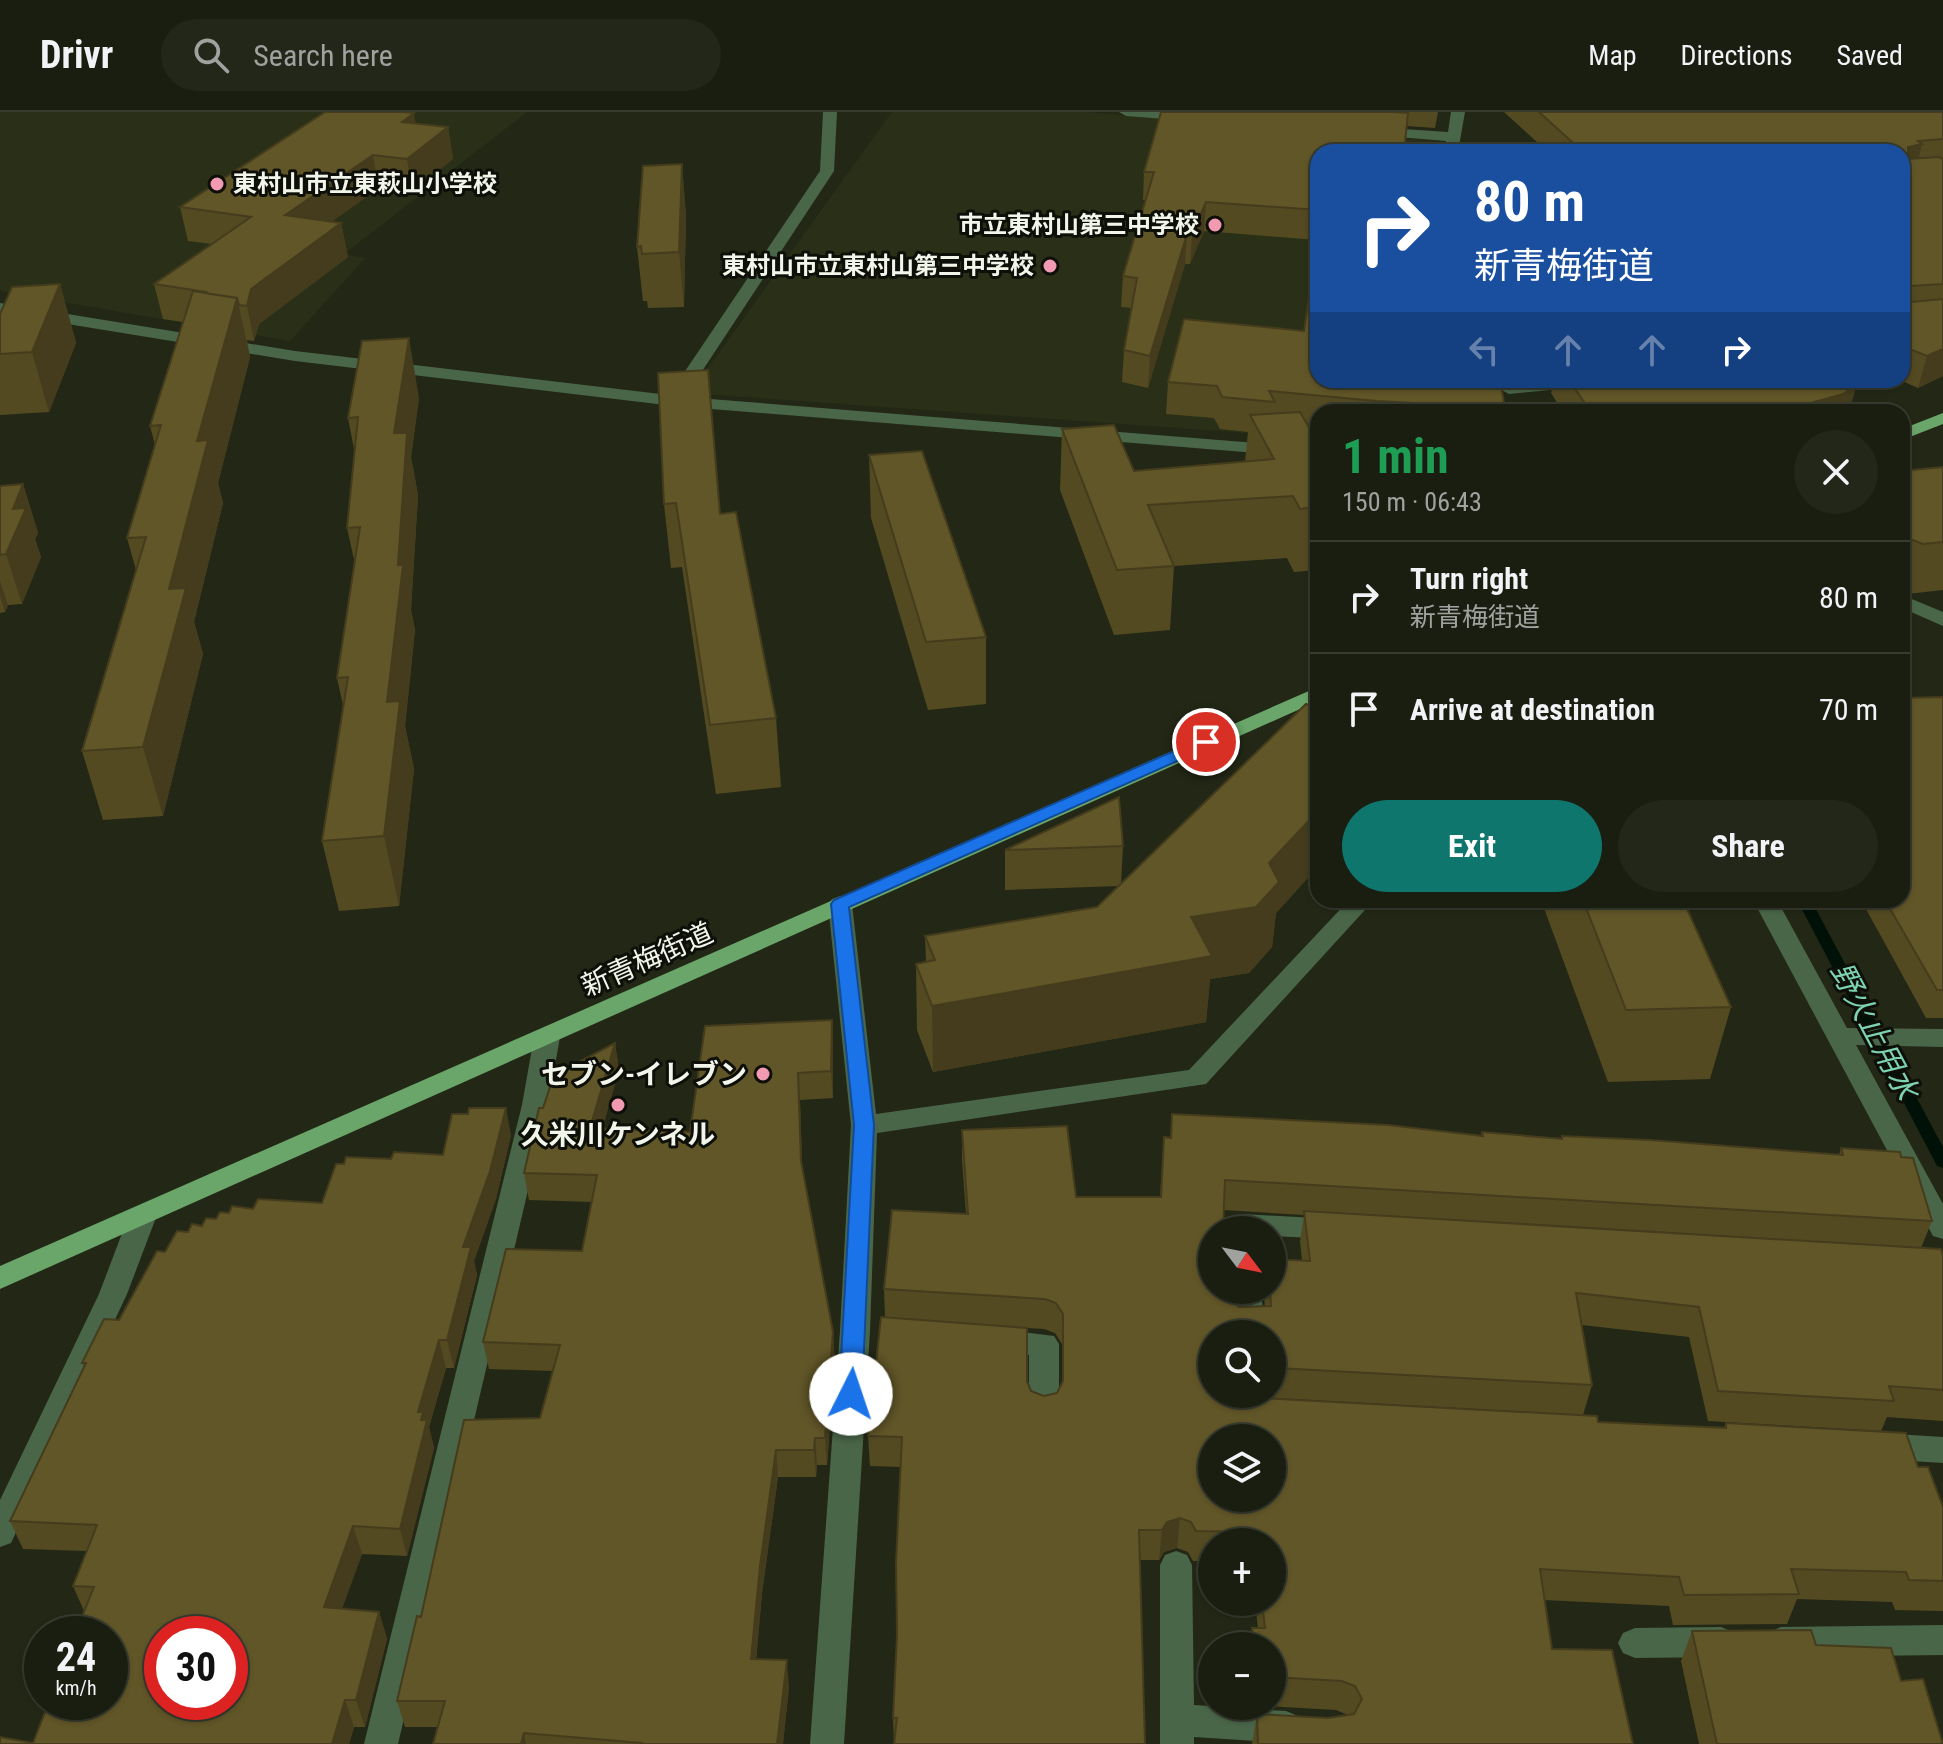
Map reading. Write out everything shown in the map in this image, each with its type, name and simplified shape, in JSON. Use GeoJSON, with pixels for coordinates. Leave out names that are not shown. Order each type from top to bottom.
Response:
{"type":"FeatureCollection","features":[{"type":"Feature","properties":{"kind":"main road"},"geometry":{"type":"LineString","coordinates":[[1910,432],[1940,422]]}},
{"type":"Feature","properties":{"kind":"main road","name":"新青梅街道"},"geometry":{"type":"LineString","coordinates":[[0,1278],[1310,697]]}},
{"type":"Feature","properties":{"kind":"street"},"geometry":{"type":"LineString","coordinates":[[674,401],[827,171],[830,112]]}},
{"type":"Feature","properties":{"kind":"street"},"geometry":{"type":"LineString","coordinates":[[1126,112],[1204,118]]}},
{"type":"Feature","properties":{"kind":"street"},"geometry":{"type":"LineString","coordinates":[[1452,144],[1458,112]]}},
{"type":"Feature","properties":{"kind":"street"},"geometry":{"type":"LineString","coordinates":[[1360,130],[1446,144]]}},
{"type":"Feature","properties":{"kind":"street"},"geometry":{"type":"LineString","coordinates":[[0,308],[295,356],[674,401],[1310,452]]}},
{"type":"Feature","properties":{"kind":"street"},"geometry":{"type":"LineString","coordinates":[[1910,604],[1943,605]]}},
{"type":"Feature","properties":{"kind":"street"},"geometry":{"type":"LineString","coordinates":[[1910,604],[1943,620]]}},
{"type":"Feature","properties":{"kind":"street"},"geometry":{"type":"LineString","coordinates":[[827,1744],[855,1331],[864,1125],[840,904]]}},
{"type":"Feature","properties":{"kind":"street"},"geometry":{"type":"LineString","coordinates":[[864,1125],[1197,1078],[1355,908]]}},
{"type":"Feature","properties":{"kind":"street"},"geometry":{"type":"LineString","coordinates":[[1770,908],[1846,1036],[1935,1202],[1943,1229]]}},
{"type":"Feature","properties":{"kind":"street"},"geometry":{"type":"LineString","coordinates":[[1846,1036],[1943,1038]]}},
{"type":"Feature","properties":{"kind":"street"},"geometry":{"type":"LineString","coordinates":[[381,1744],[535,1105],[547,1037]]}},
{"type":"Feature","properties":{"kind":"street"},"geometry":{"type":"LineString","coordinates":[[0,1533],[113,1294],[143,1215]]}},
{"type":"Feature","properties":{"kind":"street"},"geometry":{"type":"LineString","coordinates":[[1286,1227],[1354,1231]]}},
{"type":"Feature","properties":{"kind":"street"},"geometry":{"type":"LineString","coordinates":[[855,1331],[887,1333]]}},
{"type":"Feature","properties":{"kind":"street"},"geometry":{"type":"LineString","coordinates":[[965,1339],[1044,1344],[1044,1411]]}},
{"type":"Feature","properties":{"kind":"street"},"geometry":{"type":"LineString","coordinates":[[1849,1445],[1943,1450]]}},
{"type":"Feature","properties":{"kind":"street"},"geometry":{"type":"LineString","coordinates":[[1176,1565],[1177,1732],[1320,1728]]}},
{"type":"Feature","properties":{"kind":"street"},"geometry":{"type":"LineString","coordinates":[[1635,1643],[1943,1640]]}},
{"type":"Feature","properties":{"kind":"shaded area","name":"東村山市立東萩山小学校"},"geometry":{"type":"Polygon","coordinates":[[[0,112],[527,112],[344,254],[365,258],[290,341],[0,291],[0,112]]]}},
{"type":"Feature","properties":{"kind":"shaded area","name":"東村山市立東村山第三中学校"},"geometry":{"type":"Polygon","coordinates":[[[892,112],[1084,112],[1434,141],[1433,144],[1310,144],[1310,388],[1318,388],[1318,404],[1310,404],[1310,437],[690,393],[892,112]]]}},
{"type":"Feature","properties":{"kind":"building"},"geometry":{"type":"Polygon","coordinates":[[[325,112],[414,113],[402,122],[448,127],[407,159],[373,155],[285,215],[341,223],[251,289],[247,306],[239,305],[237,298],[154,284],[251,217],[180,207],[325,112]]]}},
{"type":"Feature","properties":{"kind":"building"},"geometry":{"type":"Polygon","coordinates":[[[1161,112],[1408,113],[1405,144],[1310,144],[1310,209],[1206,202],[1192,235],[1187,234],[1150,356],[1124,350],[1137,278],[1123,276],[1154,172],[1144,172],[1161,112]]]}},
{"type":"Feature","properties":{"kind":"building"},"geometry":{"type":"Polygon","coordinates":[[[1539,112],[1943,112],[1943,139],[1918,141],[1922,144],[1910,147],[1910,144],[1574,144],[1539,112]]]}},
{"type":"Feature","properties":{"kind":"building"},"geometry":{"type":"Polygon","coordinates":[[[1939,157],[1943,159],[1943,284],[1911,286],[1910,159],[1939,157]]]}},
{"type":"Feature","properties":{"kind":"building"},"geometry":{"type":"Polygon","coordinates":[[[682,164],[679,252],[642,254],[641,246],[637,247],[643,166],[682,164]]]}},
{"type":"Feature","properties":{"kind":"building"},"geometry":{"type":"Polygon","coordinates":[[[60,284],[32,352],[0,354],[0,314],[12,287],[60,284]]]}},
{"type":"Feature","properties":{"kind":"building"},"geometry":{"type":"Polygon","coordinates":[[[1310,290],[1310,388],[1501,388],[1504,404],[1376,401],[1269,391],[1275,402],[1222,397],[1217,386],[1168,382],[1184,319],[1304,331],[1310,290]]]}},
{"type":"Feature","properties":{"kind":"building"},"geometry":{"type":"Polygon","coordinates":[[[193,291],[237,298],[197,441],[208,440],[169,589],[186,588],[143,747],[82,751],[146,537],[127,538],[161,425],[150,426],[193,291]]]}},
{"type":"Feature","properties":{"kind":"building"},"geometry":{"type":"Polygon","coordinates":[[[1943,299],[1943,349],[1927,356],[1910,349],[1910,301],[1943,299]]]}},
{"type":"Feature","properties":{"kind":"building"},"geometry":{"type":"Polygon","coordinates":[[[409,338],[394,433],[407,433],[398,565],[403,565],[387,702],[400,701],[384,836],[322,841],[348,677],[337,678],[360,527],[347,528],[358,417],[348,418],[362,341],[409,338]]]}},
{"type":"Feature","properties":{"kind":"building"},"geometry":{"type":"Polygon","coordinates":[[[708,370],[720,514],[736,512],[776,718],[710,725],[676,503],[664,504],[658,373],[708,370]]]}},
{"type":"Feature","properties":{"kind":"building"},"geometry":{"type":"Polygon","coordinates":[[[1574,388],[1851,388],[1843,394],[1807,404],[1586,404],[1574,388]]]}},
{"type":"Feature","properties":{"kind":"building"},"geometry":{"type":"Polygon","coordinates":[[[1300,412],[1310,429],[1310,508],[1300,509],[1293,496],[1148,505],[1174,566],[1117,570],[1062,429],[1114,425],[1134,471],[1274,459],[1250,415],[1300,412]]]}},
{"type":"Feature","properties":{"kind":"building"},"geometry":{"type":"Polygon","coordinates":[[[922,451],[986,637],[926,642],[869,455],[922,451]]]}},
{"type":"Feature","properties":{"kind":"building"},"geometry":{"type":"Polygon","coordinates":[[[1943,467],[1943,542],[1923,544],[1910,539],[1910,470],[1943,467]]]}},
{"type":"Feature","properties":{"kind":"building"},"geometry":{"type":"Polygon","coordinates":[[[23,484],[13,509],[26,508],[6,554],[0,555],[0,486],[23,484]]]}},
{"type":"Feature","properties":{"kind":"building"},"geometry":{"type":"Polygon","coordinates":[[[1943,697],[1943,990],[1937,990],[1890,908],[1910,908],[1910,698],[1943,697]]]}},
{"type":"Feature","properties":{"kind":"building"},"geometry":{"type":"Polygon","coordinates":[[[1306,704],[1310,705],[1310,819],[1269,863],[1279,882],[1256,907],[1191,917],[1212,956],[932,1006],[916,964],[935,960],[925,936],[1097,907],[1306,704]]]}},
{"type":"Feature","properties":{"kind":"building"},"geometry":{"type":"Polygon","coordinates":[[[1119,797],[1123,846],[1005,850],[1119,797]]]}},
{"type":"Feature","properties":{"kind":"building"},"geometry":{"type":"Polygon","coordinates":[[[1586,908],[1687,908],[1731,1007],[1626,1010],[1586,908]]]}},
{"type":"Feature","properties":{"kind":"building"},"geometry":{"type":"Polygon","coordinates":[[[832,1020],[831,1071],[798,1073],[801,1161],[833,1332],[825,1438],[815,1438],[814,1450],[776,1450],[751,1659],[787,1660],[777,1744],[642,1744],[524,1733],[521,1744],[433,1744],[445,1701],[397,1701],[417,1616],[421,1617],[464,1420],[540,1418],[560,1345],[483,1342],[506,1249],[582,1251],[597,1175],[524,1173],[539,1108],[543,1108],[554,1075],[615,1043],[590,1128],[690,1132],[705,1026],[832,1020]]]}},
{"type":"Feature","properties":{"kind":"building"},"geometry":{"type":"Polygon","coordinates":[[[469,1108],[506,1108],[490,1171],[463,1247],[471,1247],[447,1340],[439,1340],[418,1412],[423,1412],[421,1420],[427,1420],[400,1529],[353,1526],[324,1607],[379,1612],[356,1700],[345,1700],[332,1744],[0,1744],[0,1737],[33,1743],[42,1720],[128,1720],[128,1616],[82,1616],[94,1587],[73,1586],[97,1525],[10,1521],[104,1319],[119,1320],[157,1251],[165,1252],[177,1231],[188,1232],[192,1224],[202,1226],[206,1218],[216,1219],[220,1212],[229,1213],[232,1206],[253,1209],[258,1199],[322,1203],[336,1164],[344,1164],[346,1157],[391,1159],[394,1152],[443,1155],[452,1114],[468,1114],[469,1108]]]}},
{"type":"Feature","properties":{"kind":"building"},"geometry":{"type":"Polygon","coordinates":[[[1172,1114],[1388,1125],[1483,1136],[1482,1132],[1562,1139],[1562,1136],[1650,1140],[1843,1155],[1841,1148],[1900,1152],[1901,1157],[1913,1158],[1932,1221],[1225,1180],[1224,1216],[1198,1216],[1198,1304],[1236,1304],[1239,1307],[1286,1304],[1286,1260],[1310,1261],[1304,1211],[1941,1249],[1943,1390],[1889,1386],[1894,1401],[1718,1391],[1699,1307],[1576,1293],[1592,1385],[1286,1368],[1286,1320],[1198,1320],[1198,1408],[1286,1408],[1286,1399],[1597,1416],[1598,1422],[1726,1428],[1726,1423],[1906,1433],[1918,1467],[1928,1467],[1943,1507],[1943,1581],[1909,1580],[1906,1572],[1791,1569],[1799,1594],[1684,1595],[1679,1577],[1540,1569],[1552,1649],[1612,1650],[1633,1744],[1258,1744],[1257,1720],[1286,1720],[1286,1716],[1328,1718],[1354,1714],[1362,1699],[1355,1686],[1342,1681],[1286,1678],[1286,1632],[1252,1632],[1252,1628],[1265,1628],[1264,1616],[1286,1616],[1286,1528],[1198,1528],[1196,1531],[1191,1522],[1180,1518],[1167,1522],[1162,1530],[1139,1530],[1145,1744],[894,1744],[897,1718],[893,1718],[896,1563],[902,1437],[868,1436],[881,1317],[1027,1328],[1027,1381],[1031,1391],[1044,1396],[1057,1393],[1063,1381],[1063,1314],[1056,1303],[1045,1299],[884,1289],[892,1210],[968,1214],[962,1130],[1067,1126],[1076,1197],[1161,1197],[1164,1137],[1171,1138],[1172,1114]]]}},
{"type":"Feature","properties":{"kind":"building"},"geometry":{"type":"Polygon","coordinates":[[[1811,1630],[1816,1645],[1891,1648],[1901,1681],[1923,1679],[1943,1744],[1717,1744],[1692,1631],[1811,1630]]]}},
{"type":"Feature","properties":{"kind":"waterway","name":"野火止用水"},"geometry":{"type":"LineString","coordinates":[[1808,908],[1943,1162]]}},
{"type":"Feature","properties":{"kind":"place","name":"東村山市立東萩山小学校"},"geometry":{"type":"Point","coordinates":[217,184]}},
{"type":"Feature","properties":{"kind":"place","name":"市立東村山第三中学校"},"geometry":{"type":"Point","coordinates":[1215,225]}},
{"type":"Feature","properties":{"kind":"place","name":"東村山市立東村山第三中学校"},"geometry":{"type":"Point","coordinates":[1050,266]}},
{"type":"Feature","properties":{"kind":"place","name":"セブン-イレブン"},"geometry":{"type":"Point","coordinates":[763,1074]}},
{"type":"Feature","properties":{"kind":"place","name":"久米川ケンネル"},"geometry":{"type":"Point","coordinates":[618,1105]}},
{"type":"Feature","properties":{"kind":"route"},"geometry":{"type":"LineString","coordinates":[[851,1394],[864,1125],[840,904],[1206,742]]}}]}
